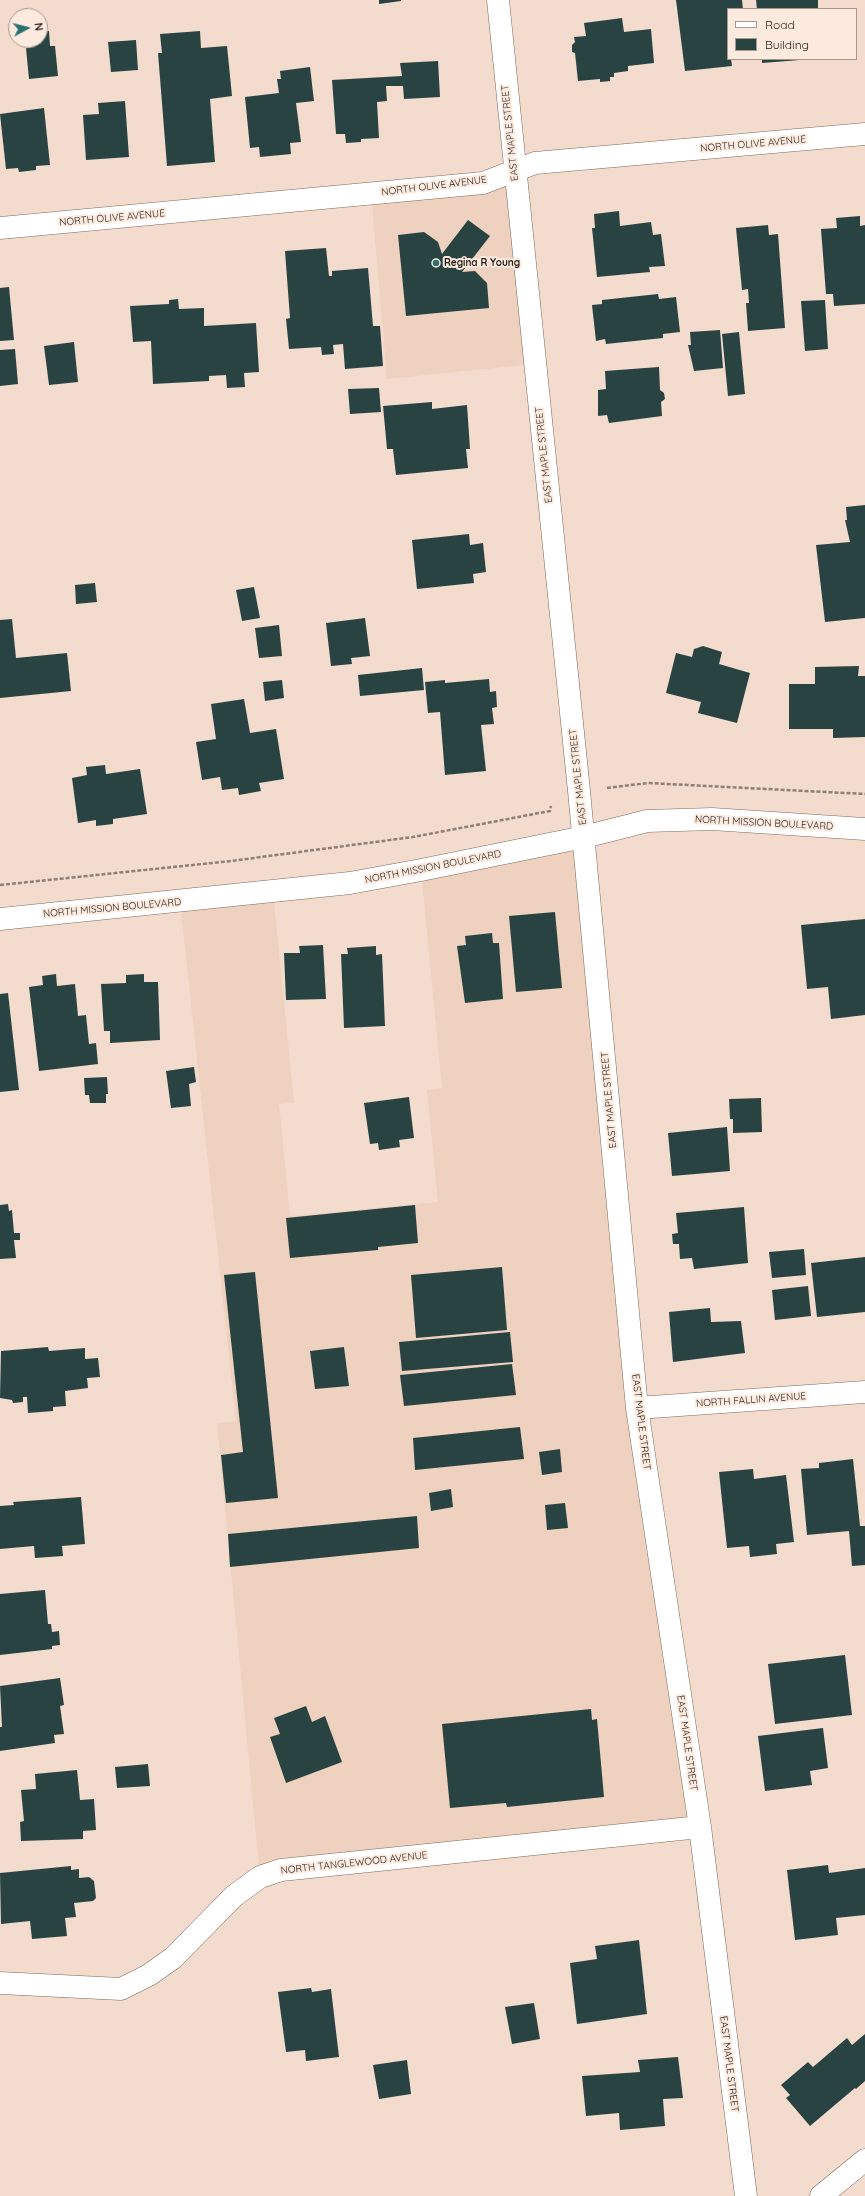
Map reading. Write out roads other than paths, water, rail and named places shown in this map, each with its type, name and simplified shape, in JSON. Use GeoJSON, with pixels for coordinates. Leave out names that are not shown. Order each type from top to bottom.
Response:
{"type":"FeatureCollection","features":[{"type":"Feature","properties":{"kind":"street","name":"EAST MAPLE STREET"},"geometry":{"type":"LineString","coordinates":[[498,0],[514,171],[584,837],[637,1408],[700,1827],[746,2196]]}},
{"type":"Feature","properties":{"kind":"street","name":"NORTH OLIVE AVENUE"},"geometry":{"type":"LineString","coordinates":[[0,228],[483,183],[535,163],[865,134]]}},
{"type":"Feature","properties":{"kind":"street","name":"NORTH MISSION BOULEVARD"},"geometry":{"type":"LineString","coordinates":[[0,919],[350,883],[584,837],[647,821],[712,819],[865,828]]}},
{"type":"Feature","properties":{"kind":"street","name":"NORTH FALLIN AVENUE"},"geometry":{"type":"LineString","coordinates":[[637,1408],[865,1392]]}},
{"type":"Feature","properties":{"kind":"street","name":"NORTH TANGLEWOOD AVENUE"},"geometry":{"type":"LineString","coordinates":[[0,1983],[121,1989],[149,1975],[173,1958],[234,1896],[260,1877],[282,1870],[700,1827]]}},
{"type":"Feature","properties":{"kind":"street"},"geometry":{"type":"LineString","coordinates":[[821,2196],[865,2160]]}},
{"type":"Feature","properties":{"kind":"place","name":"Regina R Young"},"geometry":{"type":"Point","coordinates":[436,263]}}]}
